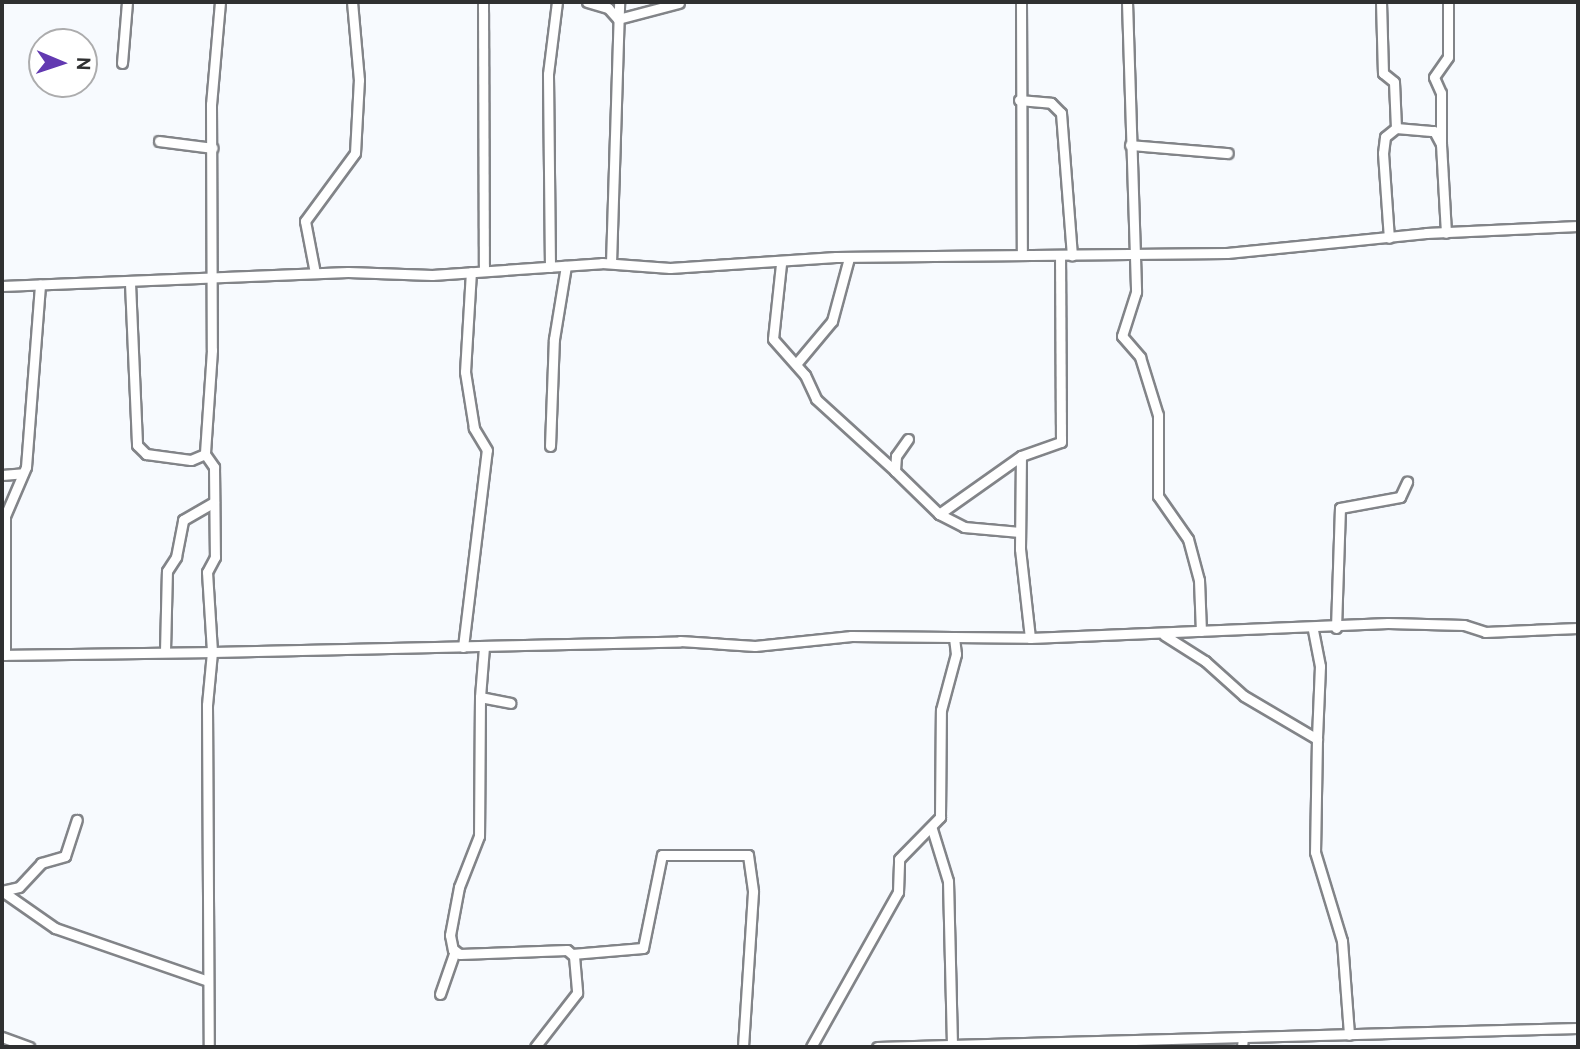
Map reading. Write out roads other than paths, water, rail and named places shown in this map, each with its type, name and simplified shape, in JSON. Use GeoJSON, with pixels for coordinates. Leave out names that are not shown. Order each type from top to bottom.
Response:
{"type":"FeatureCollection","features":[{"type":"Feature","properties":{"kind":"street"},"geometry":{"type":"LineString","coordinates":[[122,63],[127,2]]}},
{"type":"Feature","properties":{"kind":"street"},"geometry":{"type":"LineString","coordinates":[[209,1047],[205,980],[212,652],[207,572],[215,557],[214,467],[205,454],[212,350],[209,279],[220,2]]}},
{"type":"Feature","properties":{"kind":"street"},"geometry":{"type":"LineString","coordinates":[[315,274],[305,221],[355,153],[359,80],[352,2]]}},
{"type":"Feature","properties":{"kind":"street"},"geometry":{"type":"LineString","coordinates":[[483,2],[484,271]]}},
{"type":"Feature","properties":{"kind":"street"},"geometry":{"type":"LineString","coordinates":[[550,267],[548,74],[557,2]]}},
{"type":"Feature","properties":{"kind":"street"},"geometry":{"type":"LineString","coordinates":[[587,2],[608,8],[618,19]]}},
{"type":"Feature","properties":{"kind":"street"},"geometry":{"type":"LineString","coordinates":[[611,263],[619,2]]}},
{"type":"Feature","properties":{"kind":"street"},"geometry":{"type":"LineString","coordinates":[[1021,2],[1019,100],[1022,255]]}},
{"type":"Feature","properties":{"kind":"street"},"geometry":{"type":"LineString","coordinates":[[1127,2],[1136,292],[1122,336],[1140,357],[1158,415],[1158,496],[1188,539],[1199,580],[1201,631]]}},
{"type":"Feature","properties":{"kind":"street"},"geometry":{"type":"LineString","coordinates":[[1381,2],[1382,73],[1394,82],[1396,128]]}},
{"type":"Feature","properties":{"kind":"street"},"geometry":{"type":"LineString","coordinates":[[1446,233],[1441,93],[1434,77],[1448,57],[1448,2]]}},
{"type":"Feature","properties":{"kind":"street"},"geometry":{"type":"LineString","coordinates":[[618,19],[679,3]]}},
{"type":"Feature","properties":{"kind":"street"},"geometry":{"type":"LineString","coordinates":[[1019,100],[1051,103],[1061,113],[1072,256]]}},
{"type":"Feature","properties":{"kind":"street"},"geometry":{"type":"LineString","coordinates":[[1389,238],[1383,153],[1388,133],[1396,128],[1434,131],[1441,144]]}},
{"type":"Feature","properties":{"kind":"street"},"geometry":{"type":"LineString","coordinates":[[159,141],[213,148]]}},
{"type":"Feature","properties":{"kind":"street"},"geometry":{"type":"LineString","coordinates":[[1130,145],[1228,153]]}},
{"type":"Feature","properties":{"kind":"street"},"geometry":{"type":"LineString","coordinates":[[2,286],[315,274],[471,272],[611,263],[670,268],[781,264],[849,258],[1227,253],[1446,233],[1578,226]]}},
{"type":"Feature","properties":{"kind":"street"},"geometry":{"type":"LineString","coordinates":[[939,514],[1021,456],[1061,442],[1060,257]]}},
{"type":"Feature","properties":{"kind":"street"},"geometry":{"type":"LineString","coordinates":[[796,364],[832,321],[849,258]]}},
{"type":"Feature","properties":{"kind":"street"},"geometry":{"type":"LineString","coordinates":[[781,264],[772,338],[796,364],[816,399],[939,514],[964,527],[1020,532]]}},
{"type":"Feature","properties":{"kind":"street"},"geometry":{"type":"LineString","coordinates":[[550,446],[554,338],[566,266]]}},
{"type":"Feature","properties":{"kind":"street"},"geometry":{"type":"LineString","coordinates":[[463,647],[487,450],[474,428],[465,372],[471,272]]}},
{"type":"Feature","properties":{"kind":"street"},"geometry":{"type":"LineString","coordinates":[[130,282],[137,445],[146,454],[191,460],[205,454]]}},
{"type":"Feature","properties":{"kind":"street"},"geometry":{"type":"LineString","coordinates":[[40,285],[23,473],[5,516],[4,655],[1164,635],[1201,631],[1314,630],[1388,623],[1464,625],[1485,632],[1578,628]]}},
{"type":"Feature","properties":{"kind":"street"},"geometry":{"type":"LineString","coordinates":[[895,471],[908,439]]}},
{"type":"Feature","properties":{"kind":"street"},"geometry":{"type":"LineString","coordinates":[[1021,456],[1020,532],[1030,638]]}},
{"type":"Feature","properties":{"kind":"street"},"geometry":{"type":"LineString","coordinates":[[2,475],[23,473]]}},
{"type":"Feature","properties":{"kind":"street"},"geometry":{"type":"LineString","coordinates":[[1336,628],[1340,508],[1400,497],[1407,482]]}},
{"type":"Feature","properties":{"kind":"street"},"geometry":{"type":"LineString","coordinates":[[165,651],[167,571],[176,557],[183,520],[214,502]]}},
{"type":"Feature","properties":{"kind":"street"},"geometry":{"type":"LineString","coordinates":[[1314,630],[1320,666],[1315,852],[1342,941],[1349,1035]]}},
{"type":"Feature","properties":{"kind":"street"},"geometry":{"type":"LineString","coordinates":[[1164,635],[1205,661],[1244,696],[1317,740]]}},
{"type":"Feature","properties":{"kind":"street"},"geometry":{"type":"LineString","coordinates":[[811,1047],[898,892],[899,859],[932,829],[942,810],[942,710],[956,654],[954,638]]}},
{"type":"Feature","properties":{"kind":"street"},"geometry":{"type":"LineString","coordinates":[[440,994],[455,951],[450,935],[459,887],[479,836],[480,696],[484,647]]}},
{"type":"Feature","properties":{"kind":"street"},"geometry":{"type":"LineString","coordinates":[[480,696],[510,703]]}},
{"type":"Feature","properties":{"kind":"street"},"geometry":{"type":"LineString","coordinates":[[2,891],[19,887],[41,863],[65,856],[77,820]]}},
{"type":"Feature","properties":{"kind":"street"},"geometry":{"type":"LineString","coordinates":[[932,829],[948,881],[952,1045]]}},
{"type":"Feature","properties":{"kind":"street"},"geometry":{"type":"LineString","coordinates":[[455,951],[567,950],[572,954],[643,948],[662,855],[748,855],[753,864],[743,1047]]}},
{"type":"Feature","properties":{"kind":"street"},"geometry":{"type":"LineString","coordinates":[[2,891],[55,928],[205,980]]}},
{"type":"Feature","properties":{"kind":"street"},"geometry":{"type":"LineString","coordinates":[[535,1047],[577,993],[572,954]]}},
{"type":"Feature","properties":{"kind":"street"},"geometry":{"type":"LineString","coordinates":[[877,1047],[1578,1028]]}},
{"type":"Feature","properties":{"kind":"street"},"geometry":{"type":"LineString","coordinates":[[2,1037],[29,1047]]}},
{"type":"Feature","properties":{"kind":"street"},"geometry":{"type":"LineString","coordinates":[[1242,1047],[1243,1037]]}}]}
